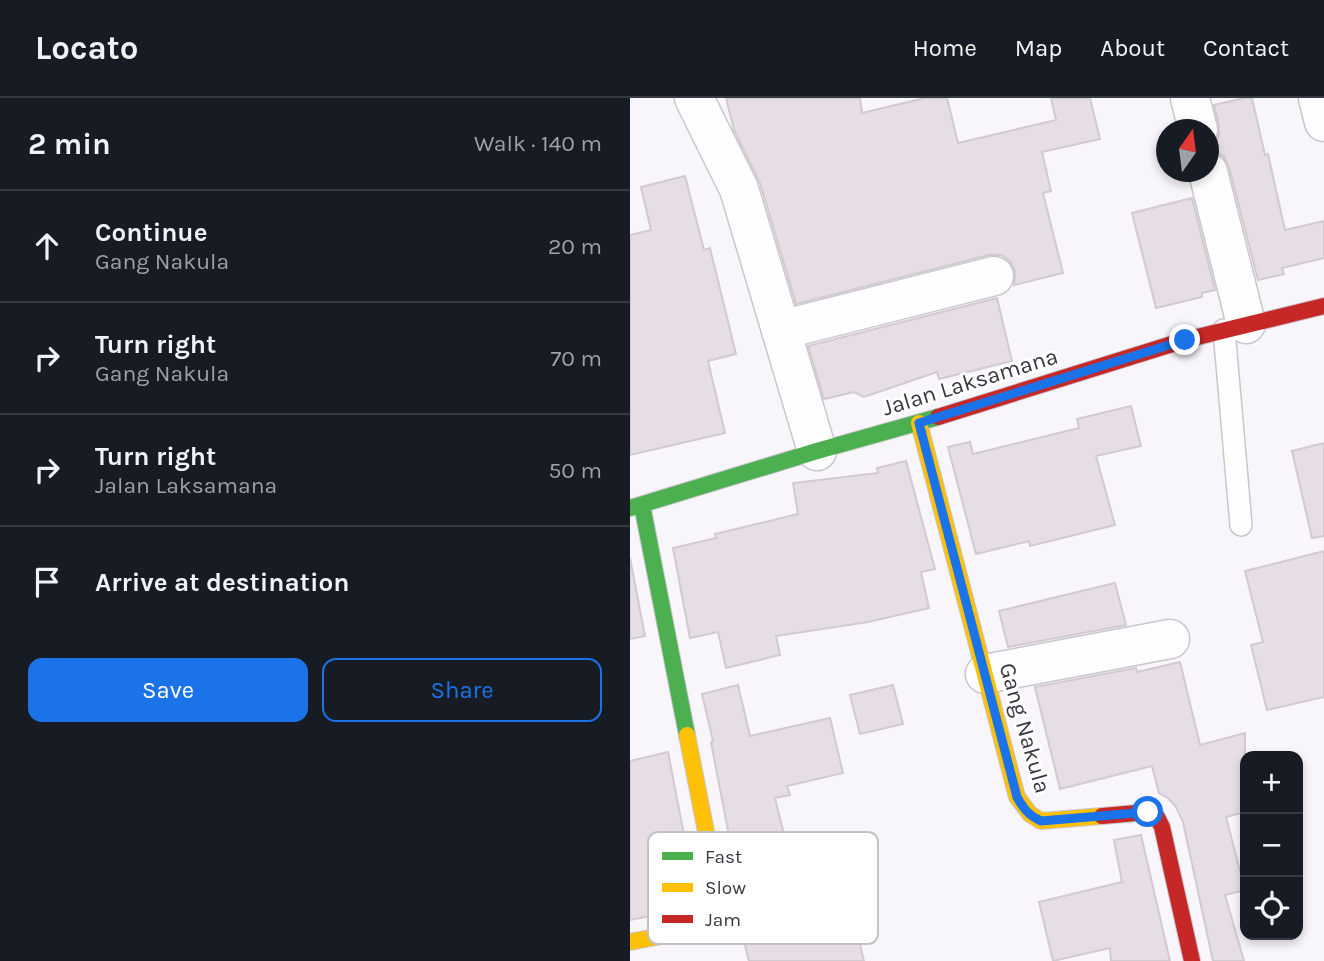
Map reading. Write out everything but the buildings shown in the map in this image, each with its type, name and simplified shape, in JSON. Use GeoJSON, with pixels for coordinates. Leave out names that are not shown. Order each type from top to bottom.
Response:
{"type":"FeatureCollection","features":[{"type":"Feature","properties":{"kind":"street"},"geometry":{"type":"LineString","coordinates":[[694,98],[739,189],[817,451]]}},
{"type":"Feature","properties":{"kind":"street"},"geometry":{"type":"LineString","coordinates":[[1190,98],[1195,119]]}},
{"type":"Feature","properties":{"kind":"street"},"geometry":{"type":"LineString","coordinates":[[1318,98],[1324,121]]}},
{"type":"Feature","properties":{"kind":"street"},"geometry":{"type":"LineString","coordinates":[[1210,182],[1235,327]]}},
{"type":"Feature","properties":{"kind":"street"},"geometry":{"type":"LineString","coordinates":[[781,330],[993,276]]}},
{"type":"Feature","properties":{"kind":"street","name":"Jalan Laksamana"},"geometry":{"type":"LineString","coordinates":[[636,507],[1185,340],[1324,306]]}},
{"type":"Feature","properties":{"kind":"street","name":"Gang Nakula"},"geometry":{"type":"LineString","coordinates":[[919,423],[1017,797],[1025,811],[1041,821],[1148,812],[1157,817],[1162,827],[1192,961]]}},
{"type":"Feature","properties":{"kind":"street"},"geometry":{"type":"LineString","coordinates":[[636,507],[705,832]]}},
{"type":"Feature","properties":{"kind":"street"},"geometry":{"type":"LineString","coordinates":[[985,674],[1170,639]]}},
{"type":"Feature","properties":{"kind":"street"},"geometry":{"type":"LineString","coordinates":[[630,942],[648,939]]}},
{"type":"Feature","properties":{"kind":"lane"},"geometry":{"type":"LineString","coordinates":[[1235,327],[1241,525]]}},
{"type":"Feature","properties":{"kind":"traffic: fast"},"geometry":{"type":"LineString","coordinates":[[630,508],[938,417]]}},
{"type":"Feature","properties":{"kind":"traffic: fast"},"geometry":{"type":"LineString","coordinates":[[642,505],[687,735]]}},
{"type":"Feature","properties":{"kind":"traffic: slow"},"geometry":{"type":"LineString","coordinates":[[919,423],[1017,797],[1030,814],[1041,821],[1102,816]]}},
{"type":"Feature","properties":{"kind":"traffic: slow"},"geometry":{"type":"LineString","coordinates":[[687,735],[706,832]]}},
{"type":"Feature","properties":{"kind":"traffic: slow"},"geometry":{"type":"LineString","coordinates":[[630,942],[648,939]]}},
{"type":"Feature","properties":{"kind":"traffic: jam"},"geometry":{"type":"LineString","coordinates":[[938,417],[1185,340],[1324,306]]}},
{"type":"Feature","properties":{"kind":"traffic: jam"},"geometry":{"type":"LineString","coordinates":[[1102,816],[1148,812],[1157,817],[1162,827],[1192,961]]}},
{"type":"Feature","properties":{"kind":"route"},"geometry":{"type":"LineString","coordinates":[[1148,812],[1041,821],[1025,811],[1017,797],[919,423],[1185,340]]}}]}
